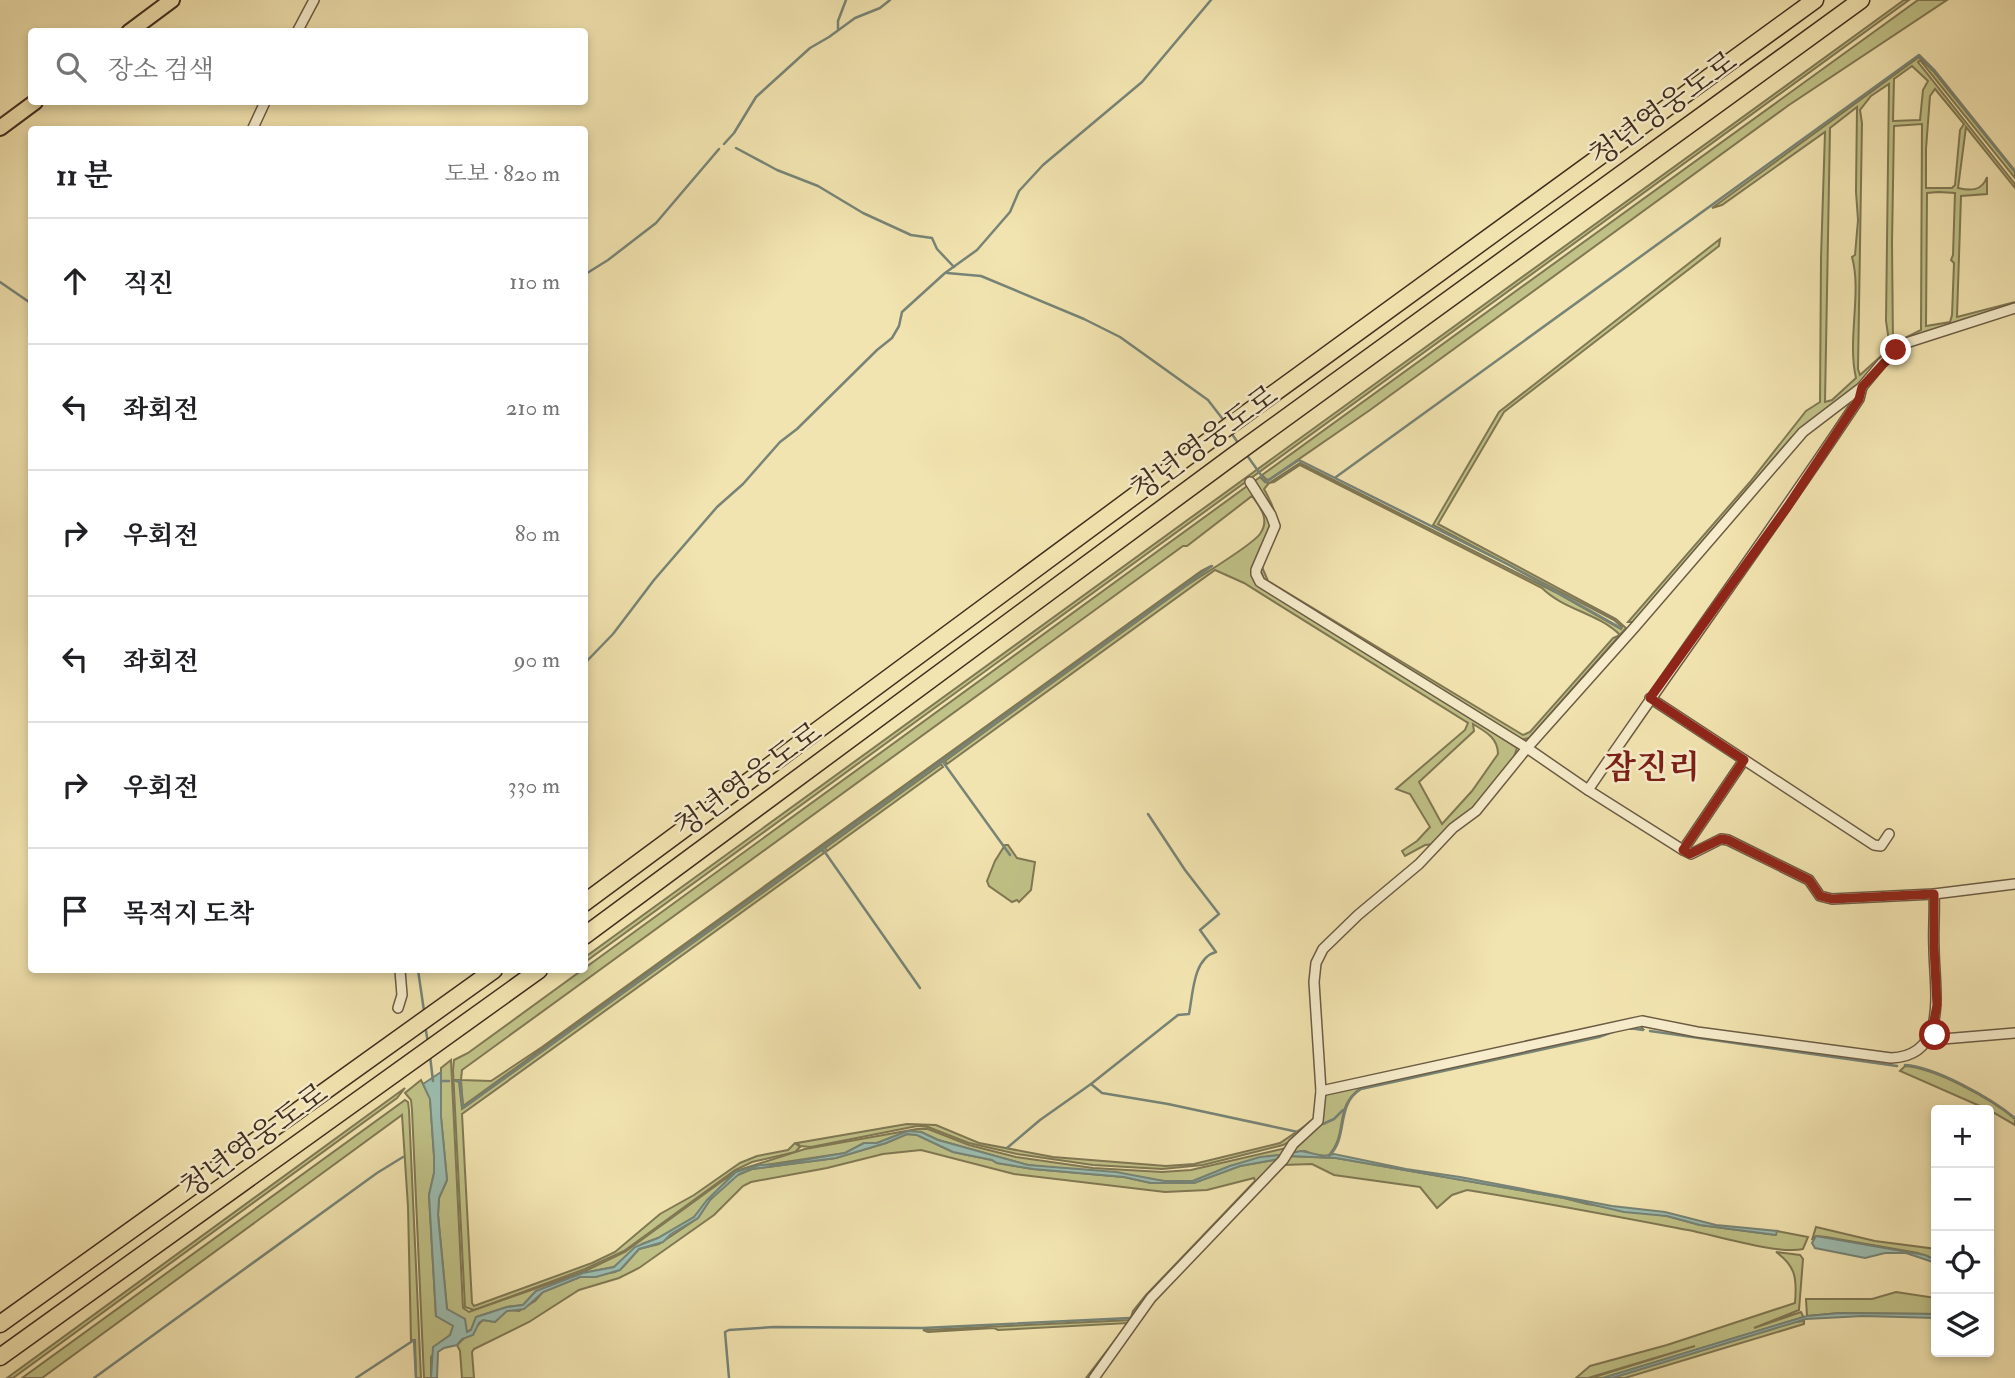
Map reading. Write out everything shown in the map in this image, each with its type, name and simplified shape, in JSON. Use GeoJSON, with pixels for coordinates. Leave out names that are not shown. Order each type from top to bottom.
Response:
{"type":"FeatureCollection","features":[{"type":"Feature","properties":{"kind":"highway","name":"청년영웅도로"},"geometry":{"type":"LineString","coordinates":[[588,900],[1237,420],[1815,0]]}},
{"type":"Feature","properties":{"kind":"highway","name":"청년영웅도로"},"geometry":{"type":"LineString","coordinates":[[588,933],[1252,442],[1861,0]]}},
{"type":"Feature","properties":{"kind":"highway","name":"청년영웅도로"},"geometry":{"type":"LineString","coordinates":[[0,1324],[491,973]]}},
{"type":"Feature","properties":{"kind":"highway","name":"청년영웅도로"},"geometry":{"type":"LineString","coordinates":[[0,1357],[535,973]]}},
{"type":"Feature","properties":{"kind":"main road"},"geometry":{"type":"LineString","coordinates":[[134,28],[172,0]]}},
{"type":"Feature","properties":{"kind":"main road"},"geometry":{"type":"LineString","coordinates":[[0,128],[31,105]]}},
{"type":"Feature","properties":{"kind":"street"},"geometry":{"type":"LineString","coordinates":[[300,28],[314,0]]}},
{"type":"Feature","properties":{"kind":"street"},"geometry":{"type":"LineString","coordinates":[[253,126],[264,105]]}},
{"type":"Feature","properties":{"kind":"street"},"geometry":{"type":"LineString","coordinates":[[1094,1378],[1151,1298],[1283,1160],[1293,1144],[1318,1121],[1321,1091],[1314,982],[1317,963],[1323,949],[1358,915],[1419,864],[1453,828],[1476,811],[1527,748],[1803,432],[1862,387],[1882,363],[1906,343],[2015,308]]}},
{"type":"Feature","properties":{"kind":"street"},"geometry":{"type":"LineString","coordinates":[[1588,790],[1650,698],[1788,506],[1859,399],[1862,387]]}},
{"type":"Feature","properties":{"kind":"street"},"geometry":{"type":"LineString","coordinates":[[1250,482],[1275,526],[1256,570],[1260,582],[1527,748],[1690,854],[1721,839],[1728,840],[1809,880],[1820,896],[1832,899],[1934,894],[2015,884]]}},
{"type":"Feature","properties":{"kind":"street"},"geometry":{"type":"LineString","coordinates":[[1650,698],[1874,845],[1881,846],[1889,834]]}},
{"type":"Feature","properties":{"kind":"street"},"geometry":{"type":"LineString","coordinates":[[1683,850],[1744,760]]}},
{"type":"Feature","properties":{"kind":"street"},"geometry":{"type":"LineString","coordinates":[[1321,1091],[1642,1021],[1697,1032],[1904,1058],[1932,1031],[1937,1005],[1934,894]]}},
{"type":"Feature","properties":{"kind":"street"},"geometry":{"type":"LineString","coordinates":[[398,1008],[402,995],[400,973]]}},
{"type":"Feature","properties":{"kind":"street"},"geometry":{"type":"LineString","coordinates":[[1932,1031],[1938,1039],[2015,1033]]}},
{"type":"Feature","properties":{"kind":"green space"},"geometry":{"type":"Polygon","coordinates":[[[1904,0],[1909,0],[588,960],[588,955],[1904,0]]]}},
{"type":"Feature","properties":{"kind":"green space"},"geometry":{"type":"Polygon","coordinates":[[[1918,0],[1947,0],[1789,105],[1370,410],[1270,479],[1267,480],[1262,475],[1918,0]]]}},
{"type":"Feature","properties":{"kind":"green space"},"geometry":{"type":"Polygon","coordinates":[[[1919,57],[2015,172],[2015,178],[1920,60],[1918,62],[2015,184],[2015,188],[1966,127],[1958,188],[1976,189],[1987,177],[1987,194],[1961,196],[1957,317],[2015,302],[2015,306],[1913,338],[1791,438],[1633,622],[1628,622],[1750,482],[1806,411],[1820,402],[1825,132],[1722,205],[1712,208],[1919,57]],[[1912,66],[1894,79],[1893,121],[1920,120],[1923,90],[1928,81],[1912,66]],[[1889,84],[1871,96],[1860,110],[1860,375],[1890,348],[1886,321],[1889,84]],[[1935,89],[1930,96],[1926,188],[1952,188],[1955,185],[1960,130],[1964,124],[1935,89]],[[1857,107],[1830,128],[1825,402],[1832,400],[1856,378],[1853,348],[1856,285],[1852,257],[1855,255],[1858,220],[1857,107]],[[1922,124],[1894,126],[1893,344],[1921,330],[1922,124]],[[1927,193],[1926,326],[1950,322],[1952,315],[1954,263],[1951,260],[1955,193],[1927,193]]]}},
{"type":"Feature","properties":{"kind":"green space"},"geometry":{"type":"Polygon","coordinates":[[[1720,239],[1719,246],[1504,412],[1438,524],[1616,619],[1626,628],[1620,635],[1602,621],[1560,602],[1542,588],[1300,465],[1269,483],[1300,463],[1555,592],[1621,629],[1614,620],[1433,525],[1499,412],[1720,239]]]}},
{"type":"Feature","properties":{"kind":"green space"},"geometry":{"type":"Polygon","coordinates":[[[1260,477],[1269,483],[1264,489],[1277,520],[1275,535],[1262,567],[1268,581],[1523,735],[1530,732],[1613,638],[1620,635],[1529,738],[1520,740],[1265,582],[1260,569],[1276,526],[1252,483],[1260,477]]]}},
{"type":"Feature","properties":{"kind":"green space"},"geometry":{"type":"Polygon","coordinates":[[[1250,484],[1271,526],[1253,575],[1517,748],[1504,775],[1470,812],[1434,844],[1425,845],[1405,856],[1402,851],[1417,841],[1430,827],[1410,794],[1396,789],[1465,730],[1468,723],[1244,583],[1215,570],[947,764],[945,761],[1005,717],[1255,539],[1263,529],[1261,510],[1252,496],[1187,546],[1183,546],[462,1070],[461,1080],[454,1080],[459,1082],[462,1109],[822,850],[824,853],[462,1114],[472,1303],[474,1306],[592,1263],[615,1252],[660,1214],[694,1195],[740,1163],[757,1156],[788,1150],[795,1143],[800,1147],[795,1152],[752,1162],[735,1170],[624,1251],[585,1269],[474,1310],[465,1307],[453,1070],[454,1060],[468,1053],[578,973],[588,973],[588,966],[1250,484]],[[1473,724],[1474,731],[1419,782],[1442,824],[1472,791],[1498,754],[1494,740],[1473,724]]]}},
{"type":"Feature","properties":{"kind":"green space"},"geometry":{"type":"Polygon","coordinates":[[[1211,566],[463,1106],[461,1080],[491,1081],[542,1047],[1211,566]]]}},
{"type":"Feature","properties":{"kind":"green space"},"geometry":{"type":"Polygon","coordinates":[[[941,764],[943,767],[827,851],[825,848],[941,764]]]}},
{"type":"Feature","properties":{"kind":"green space"},"geometry":{"type":"Polygon","coordinates":[[[1005,845],[1008,845],[1017,858],[1035,862],[1031,890],[1019,902],[1012,902],[989,886],[987,881],[1005,845]]]}},
{"type":"Feature","properties":{"kind":"green space"},"geometry":{"type":"Polygon","coordinates":[[[1639,1024],[1643,1029],[1620,1029],[1361,1088],[1347,1103],[1338,1139],[1328,1156],[1305,1151],[1291,1153],[1321,1123],[1325,1092],[1639,1024]]]}},
{"type":"Feature","properties":{"kind":"green space"},"geometry":{"type":"Polygon","coordinates":[[[451,1060],[463,1308],[469,1312],[585,1271],[625,1252],[736,1171],[745,1168],[730,1177],[694,1217],[642,1244],[614,1267],[583,1273],[536,1291],[523,1305],[476,1317],[471,1330],[466,1332],[462,1320],[447,1309],[438,1214],[439,1198],[447,1180],[441,1117],[441,1068],[451,1060]]]}},
{"type":"Feature","properties":{"kind":"green space"},"geometry":{"type":"Polygon","coordinates":[[[1905,1066],[1947,1078],[2005,1111],[2015,1119],[2015,1125],[1994,1113],[1994,1105],[1978,1105],[1900,1071],[1905,1066]]]}},
{"type":"Feature","properties":{"kind":"green space"},"geometry":{"type":"Polygon","coordinates":[[[421,1080],[430,1098],[434,1156],[434,1173],[429,1195],[436,1316],[454,1326],[450,1335],[431,1357],[431,1378],[424,1378],[412,1110],[411,1100],[405,1093],[421,1080]]]}},
{"type":"Feature","properties":{"kind":"green space"},"geometry":{"type":"Polygon","coordinates":[[[405,1088],[397,1098],[13,1378],[7,1378],[405,1088]]]}},
{"type":"Feature","properties":{"kind":"green space"},"geometry":{"type":"Polygon","coordinates":[[[405,1100],[409,1110],[421,1378],[416,1378],[415,1340],[411,1340],[408,1207],[402,1115],[42,1378],[22,1378],[405,1100]]]}},
{"type":"Feature","properties":{"kind":"green space"},"geometry":{"type":"Polygon","coordinates":[[[1311,1122],[1283,1145],[1203,1165],[1162,1169],[1093,1165],[1017,1154],[969,1143],[928,1127],[917,1126],[811,1147],[797,1143],[907,1124],[936,1125],[979,1143],[1053,1157],[1166,1166],[1194,1164],[1280,1143],[1311,1122]]]}},
{"type":"Feature","properties":{"kind":"green space"},"geometry":{"type":"Polygon","coordinates":[[[917,1129],[928,1129],[969,1145],[1016,1157],[1093,1168],[1162,1172],[1191,1170],[1286,1148],[1282,1155],[1230,1166],[1193,1181],[1164,1181],[1028,1165],[938,1140],[921,1132],[908,1131],[877,1143],[864,1143],[845,1153],[746,1168],[805,1149],[917,1129]]]}},
{"type":"Feature","properties":{"kind":"green space"},"geometry":{"type":"Polygon","coordinates":[[[907,1134],[917,1135],[953,1152],[997,1163],[1124,1177],[1151,1183],[1194,1183],[1240,1166],[1279,1159],[1149,1296],[1091,1378],[1086,1378],[1128,1323],[998,1330],[923,1330],[1130,1320],[1133,1311],[1146,1295],[1255,1181],[1254,1178],[1207,1190],[1165,1192],[1014,1174],[921,1150],[883,1154],[751,1182],[743,1186],[714,1215],[639,1268],[619,1278],[579,1290],[529,1322],[474,1349],[474,1378],[462,1378],[457,1345],[483,1320],[495,1322],[507,1310],[519,1311],[543,1292],[580,1277],[615,1272],[639,1249],[659,1244],[698,1218],[710,1200],[731,1178],[752,1169],[836,1158],[907,1134]]]}},
{"type":"Feature","properties":{"kind":"green space"},"geometry":{"type":"Polygon","coordinates":[[[1289,1156],[1336,1158],[1667,1216],[1700,1225],[1775,1235],[1777,1231],[1808,1237],[1803,1249],[1779,1249],[1467,1190],[1452,1195],[1437,1208],[1420,1187],[1334,1175],[1312,1164],[1284,1165],[1289,1156]]]}},
{"type":"Feature","properties":{"kind":"green space"},"geometry":{"type":"Polygon","coordinates":[[[1816,1227],[1875,1241],[1931,1248],[1931,1258],[1918,1253],[1826,1237],[1816,1236],[1812,1240],[1816,1227]]]}},
{"type":"Feature","properties":{"kind":"green space"},"geometry":{"type":"Polygon","coordinates":[[[1776,1252],[1800,1255],[1803,1259],[1799,1310],[1754,1328],[1801,1312],[1801,1318],[1603,1378],[1591,1378],[1695,1346],[1588,1378],[1576,1378],[1590,1366],[1667,1345],[1795,1303],[1794,1274],[1788,1262],[1776,1252]]]}},
{"type":"Feature","properties":{"kind":"green space"},"geometry":{"type":"Polygon","coordinates":[[[1896,1292],[1931,1297],[1931,1314],[1840,1313],[1807,1316],[1806,1299],[1872,1299],[1896,1292]]]}},
{"type":"Feature","properties":{"kind":"green space"},"geometry":{"type":"Polygon","coordinates":[[[1804,1321],[1804,1324],[1625,1378],[1612,1378],[1788,1323],[1804,1321]]]}},
{"type":"Feature","properties":{"kind":"shaded area"},"geometry":{"type":"Polygon","coordinates":[[[441,1072],[441,1117],[447,1180],[439,1198],[438,1215],[447,1309],[465,1319],[467,1332],[471,1330],[476,1317],[523,1305],[536,1291],[583,1273],[614,1267],[635,1247],[658,1238],[694,1217],[736,1172],[760,1165],[845,1153],[864,1143],[877,1143],[908,1131],[921,1132],[938,1140],[1028,1165],[1116,1172],[1164,1181],[1193,1181],[1260,1157],[1282,1155],[1279,1159],[1240,1166],[1194,1183],[1151,1183],[1124,1177],[997,1163],[953,1152],[917,1135],[907,1134],[836,1158],[752,1169],[739,1174],[710,1200],[698,1218],[663,1242],[639,1249],[620,1270],[596,1277],[580,1277],[543,1292],[524,1309],[507,1311],[495,1322],[483,1320],[473,1335],[438,1352],[437,1378],[431,1378],[433,1347],[450,1335],[453,1326],[436,1316],[429,1195],[434,1173],[434,1156],[430,1099],[423,1084],[441,1072]]]}},
{"type":"Feature","properties":{"kind":"shaded area"},"geometry":{"type":"Polygon","coordinates":[[[1301,1151],[1324,1156],[1334,1154],[1612,1206],[1665,1212],[1716,1225],[1777,1231],[1776,1235],[1700,1225],[1667,1216],[1624,1212],[1564,1198],[1336,1158],[1289,1156],[1301,1151]]]}},
{"type":"Feature","properties":{"kind":"shaded area"},"geometry":{"type":"Polygon","coordinates":[[[1816,1236],[1925,1255],[1931,1258],[1931,1261],[1906,1253],[1885,1253],[1865,1258],[1815,1248],[1812,1243],[1816,1236]]]}},
{"type":"Feature","properties":{"kind":"shaded area"},"geometry":{"type":"Polygon","coordinates":[[[1840,1313],[1931,1314],[1931,1318],[1863,1316],[1806,1319],[1612,1378],[1603,1378],[1807,1316],[1840,1313]]]}},
{"type":"Feature","properties":{"kind":"waterway"},"geometry":{"type":"LineString","coordinates":[[838,29],[838,21],[846,0]]}},
{"type":"Feature","properties":{"kind":"waterway"},"geometry":{"type":"LineString","coordinates":[[724,144],[756,97],[810,48],[855,18],[880,8],[890,0]]}},
{"type":"Feature","properties":{"kind":"waterway"},"geometry":{"type":"LineString","coordinates":[[588,660],[613,634],[654,580],[717,507],[743,484],[780,442],[892,338],[899,326],[902,312],[945,273],[977,250],[1010,212],[1019,191],[1043,165],[1142,82],[1211,0]]}},
{"type":"Feature","properties":{"kind":"waterway"},"geometry":{"type":"LineString","coordinates":[[1336,477],[1919,55],[1935,71],[2015,171]]}},
{"type":"Feature","properties":{"kind":"waterway"},"geometry":{"type":"LineString","coordinates":[[736,148],[777,170],[818,186],[863,213],[911,235],[932,238],[937,249],[954,267]]}},
{"type":"Feature","properties":{"kind":"waterway"},"geometry":{"type":"LineString","coordinates":[[588,272],[656,223],[719,149]]}},
{"type":"Feature","properties":{"kind":"waterway"},"geometry":{"type":"LineString","coordinates":[[947,273],[981,276],[1120,337],[1208,400],[1225,422]]}},
{"type":"Feature","properties":{"kind":"waterway"},"geometry":{"type":"LineString","coordinates":[[0,282],[28,301]]}},
{"type":"Feature","properties":{"kind":"waterway"},"geometry":{"type":"LineString","coordinates":[[1230,431],[1238,443]]}},
{"type":"Feature","properties":{"kind":"waterway"},"geometry":{"type":"LineString","coordinates":[[1246,454],[1266,482],[1299,460],[1509,565],[1621,628]]}},
{"type":"Feature","properties":{"kind":"waterway"},"geometry":{"type":"LineString","coordinates":[[456,1081],[460,1081],[463,1108],[1212,566]]}},
{"type":"Feature","properties":{"kind":"waterway"},"geometry":{"type":"LineString","coordinates":[[943,762],[1010,855]]}},
{"type":"Feature","properties":{"kind":"waterway"},"geometry":{"type":"LineString","coordinates":[[1091,1084],[1178,1015],[1189,1014],[1198,969],[1208,956],[1216,952],[1200,930],[1219,914],[1185,870],[1148,814]]}},
{"type":"Feature","properties":{"kind":"waterway"},"geometry":{"type":"LineString","coordinates":[[822,848],[920,988]]}},
{"type":"Feature","properties":{"kind":"waterway"},"geometry":{"type":"LineString","coordinates":[[418,973],[424,1011]]}},
{"type":"Feature","properties":{"kind":"waterway"},"geometry":{"type":"LineString","coordinates":[[425,1025],[428,1043]]}},
{"type":"Feature","properties":{"kind":"waterway"},"geometry":{"type":"LineString","coordinates":[[1629,1028],[1643,1030]]}},
{"type":"Feature","properties":{"kind":"waterway"},"geometry":{"type":"LineString","coordinates":[[1329,1156],[1339,1140],[1348,1104],[1361,1089],[1599,1037],[1615,1031]]}},
{"type":"Feature","properties":{"kind":"waterway"},"geometry":{"type":"LineString","coordinates":[[1650,1031],[1897,1066]]}},
{"type":"Feature","properties":{"kind":"waterway"},"geometry":{"type":"LineString","coordinates":[[430,1056],[433,1081]]}},
{"type":"Feature","properties":{"kind":"waterway"},"geometry":{"type":"LineString","coordinates":[[1905,1065],[1947,1077],[2015,1118]]}},
{"type":"Feature","properties":{"kind":"waterway"},"geometry":{"type":"LineString","coordinates":[[441,1081],[449,1081]]}},
{"type":"Feature","properties":{"kind":"waterway"},"geometry":{"type":"LineString","coordinates":[[1007,1148],[1040,1120],[1091,1084],[1102,1093],[1298,1132],[1311,1121]]}},
{"type":"Feature","properties":{"kind":"waterway"},"geometry":{"type":"LineString","coordinates":[[1323,1124],[1334,1119],[1343,1110]]}},
{"type":"Feature","properties":{"kind":"waterway"},"geometry":{"type":"LineString","coordinates":[[94,1378],[377,1173],[403,1157]]}},
{"type":"Feature","properties":{"kind":"waterway"},"geometry":{"type":"LineString","coordinates":[[729,1378],[725,1332],[729,1330],[774,1327],[923,1328],[1130,1318]]}},
{"type":"Feature","properties":{"kind":"waterway"},"geometry":{"type":"LineString","coordinates":[[356,1378],[414,1340],[416,1378]]}},
{"type":"Feature","properties":{"kind":"district","name":"잠진리"},"geometry":{"type":"Point","coordinates":[1652,767]}},
{"type":"Feature","properties":{"kind":"route"},"geometry":{"type":"LineString","coordinates":[[1896,350],[1862,387],[1859,399],[1788,506],[1650,698],[1744,760],[1683,850],[1690,854],[1721,839],[1728,840],[1809,880],[1820,896],[1832,899],[1934,894],[1937,1005],[1932,1031],[1935,1035]]}}]}
